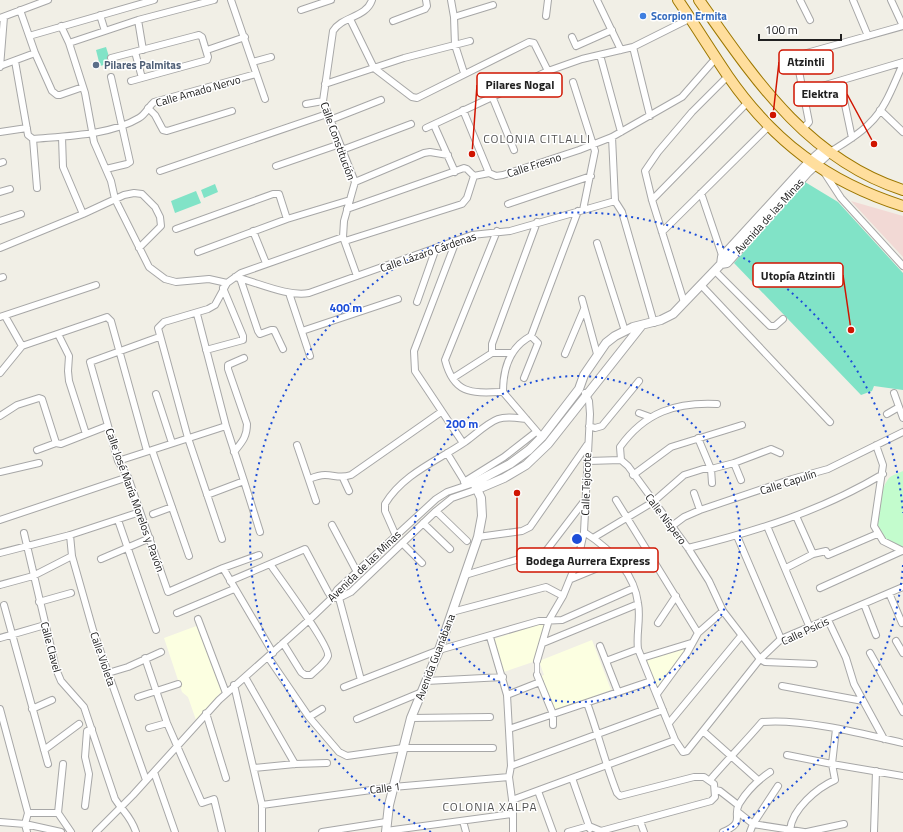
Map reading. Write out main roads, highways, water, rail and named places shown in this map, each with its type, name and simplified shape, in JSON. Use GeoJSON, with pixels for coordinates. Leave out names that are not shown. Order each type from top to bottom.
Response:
{"type":"FeatureCollection","features":[{"type":"Feature","properties":{"kind":"main road"},"geometry":{"type":"LineString","coordinates":[[678,0],[728,76],[768,126],[816,166],[864,191],[903,206]]}},
{"type":"Feature","properties":{"kind":"main road"},"geometry":{"type":"LineString","coordinates":[[699,0],[768,96],[802,130],[858,170],[903,190]]}},
{"type":"Feature","properties":{"kind":"place","name":"Scorpion Ermita"},"geometry":{"type":"Point","coordinates":[643,16]}},
{"type":"Feature","properties":{"kind":"place","name":"Pilares Palmitas"},"geometry":{"type":"Point","coordinates":[96,65]}},
{"type":"Feature","properties":{"kind":"place","name":"Atzintli"},"geometry":{"type":"Point","coordinates":[773,115]}},
{"type":"Feature","properties":{"kind":"place","name":"Elektra"},"geometry":{"type":"Point","coordinates":[874,144]}},
{"type":"Feature","properties":{"kind":"place","name":"Pilares Nogal"},"geometry":{"type":"Point","coordinates":[472,154]}},
{"type":"Feature","properties":{"kind":"place","name":"Utopía Atzintli"},"geometry":{"type":"Point","coordinates":[851,330]}},
{"type":"Feature","properties":{"kind":"place","name":"Bodega Aurrera Express"},"geometry":{"type":"Point","coordinates":[517,493]}},
{"type":"Feature","properties":{"kind":"district","name":"COLONIA CITLALLI"},"geometry":{"type":"Point","coordinates":[537,138]}},
{"type":"Feature","properties":{"kind":"district","name":"COLONIA XALPA"},"geometry":{"type":"Point","coordinates":[490,806]}}]}
